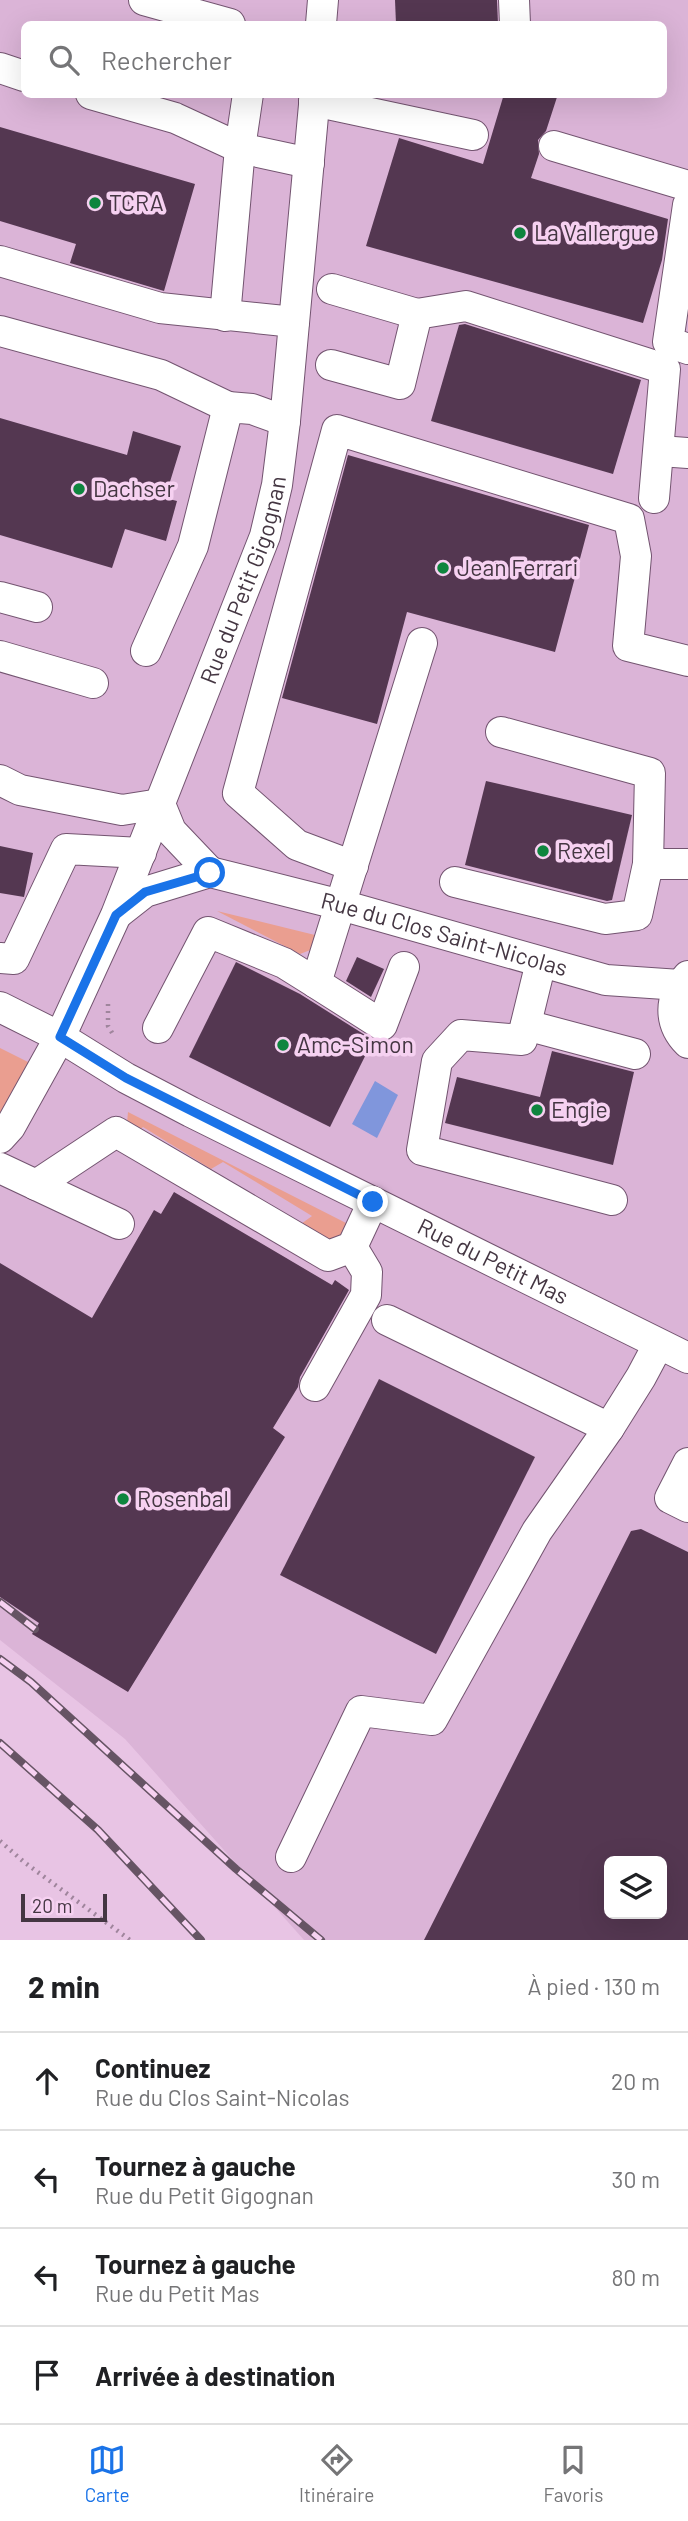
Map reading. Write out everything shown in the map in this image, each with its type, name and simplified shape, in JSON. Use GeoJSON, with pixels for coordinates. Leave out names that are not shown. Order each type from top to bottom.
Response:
{"type":"FeatureCollection","features":[{"type":"Feature","properties":{"kind":"street"},"geometry":{"type":"LineString","coordinates":[[144,0],[219,21]]}},
{"type":"Feature","properties":{"kind":"street"},"geometry":{"type":"LineString","coordinates":[[321,21],[323,0]]}},
{"type":"Feature","properties":{"kind":"street"},"geometry":{"type":"LineString","coordinates":[[514,0],[515,21]]}},
{"type":"Feature","properties":{"kind":"street"},"geometry":{"type":"LineString","coordinates":[[0,68],[21,75]]}},
{"type":"Feature","properties":{"kind":"street"},"geometry":{"type":"LineString","coordinates":[[105,98],[175,118],[240,148],[309,163]]}},
{"type":"Feature","properties":{"kind":"street"},"geometry":{"type":"LineString","coordinates":[[225,316],[240,148],[247,98]]}},
{"type":"Feature","properties":{"kind":"street"},"geometry":{"type":"LineString","coordinates":[[315,98],[473,135]]}},
{"type":"Feature","properties":{"kind":"street","name":"Rue du Petit Gigognan"},"geometry":{"type":"LineString","coordinates":[[0,1138],[10,1127],[60,1037],[116,915],[265,536],[277,485],[285,421],[315,98]]}},
{"type":"Feature","properties":{"kind":"street"},"geometry":{"type":"LineString","coordinates":[[554,146],[688,186]]}},
{"type":"Feature","properties":{"kind":"street"},"geometry":{"type":"LineString","coordinates":[[688,205],[668,342],[688,349]]}},
{"type":"Feature","properties":{"kind":"street"},"geometry":{"type":"LineString","coordinates":[[0,261],[160,308],[294,322]]}},
{"type":"Feature","properties":{"kind":"street"},"geometry":{"type":"LineString","coordinates":[[332,289],[417,314],[466,306],[665,369],[674,452],[654,498]]}},
{"type":"Feature","properties":{"kind":"street"},"geometry":{"type":"LineString","coordinates":[[331,365],[400,384],[417,314]]}},
{"type":"Feature","properties":{"kind":"street"},"geometry":{"type":"LineString","coordinates":[[0,331],[162,375],[228,407],[252,409],[285,421]]}},
{"type":"Feature","properties":{"kind":"street"},"geometry":{"type":"LineString","coordinates":[[146,650],[193,546],[228,407]]}},
{"type":"Feature","properties":{"kind":"street"},"geometry":{"type":"LineString","coordinates":[[353,866],[297,845],[238,793],[337,430],[629,519],[636,556],[628,646],[688,661]]}},
{"type":"Feature","properties":{"kind":"street"},"geometry":{"type":"LineString","coordinates":[[0,597],[37,607]]}},
{"type":"Feature","properties":{"kind":"street"},"geometry":{"type":"LineString","coordinates":[[316,983],[422,643]]}},
{"type":"Feature","properties":{"kind":"street"},"geometry":{"type":"LineString","coordinates":[[0,656],[93,683]]}},
{"type":"Feature","properties":{"kind":"street"},"geometry":{"type":"LineString","coordinates":[[455,882],[605,919],[637,915],[648,863],[650,773],[501,732]]}},
{"type":"Feature","properties":{"kind":"street"},"geometry":{"type":"LineString","coordinates":[[0,780],[20,790],[122,810],[160,804],[171,831],[210,873],[145,892],[116,915]]}},
{"type":"Feature","properties":{"kind":"street"},"geometry":{"type":"LineString","coordinates":[[0,958],[14,959],[66,849],[141,853]]}},
{"type":"Feature","properties":{"kind":"street"},"geometry":{"type":"LineString","coordinates":[[648,863],[688,864]]}},
{"type":"Feature","properties":{"kind":"street","name":"Rue du Clos Saint-Nicolas"},"geometry":{"type":"LineString","coordinates":[[210,873],[341,905],[606,980],[684,981]]}},
{"type":"Feature","properties":{"kind":"street"},"geometry":{"type":"LineString","coordinates":[[158,1028],[208,932],[284,963],[382,1025],[404,967]]}},
{"type":"Feature","properties":{"kind":"street"},"geometry":{"type":"LineString","coordinates":[[541,962],[522,1040],[461,1035],[437,1061],[422,1150],[612,1200]]}},
{"type":"Feature","properties":{"kind":"street"},"geometry":{"type":"LineString","coordinates":[[684,981],[674,999],[673,1015],[677,1029],[688,1043]]}},
{"type":"Feature","properties":{"kind":"street","name":"Rue du Petit Mas"},"geometry":{"type":"LineString","coordinates":[[0,1007],[60,1037],[126,1078],[680,1352]]}},
{"type":"Feature","properties":{"kind":"street"},"geometry":{"type":"LineString","coordinates":[[526,1024],[635,1054]]}},
{"type":"Feature","properties":{"kind":"street"},"geometry":{"type":"LineString","coordinates":[[36,1185],[116,1132],[328,1256],[352,1247],[373,1202]]}},
{"type":"Feature","properties":{"kind":"street"},"geometry":{"type":"LineString","coordinates":[[0,1168],[118,1224]]}},
{"type":"Feature","properties":{"kind":"street"},"geometry":{"type":"LineString","coordinates":[[315,1386],[366,1295],[367,1272],[352,1247]]}},
{"type":"Feature","properties":{"kind":"street"},"geometry":{"type":"LineString","coordinates":[[387,1321],[609,1428]]}},
{"type":"Feature","properties":{"kind":"street"},"geometry":{"type":"LineString","coordinates":[[291,1857],[361,1711],[432,1720],[537,1531],[641,1377],[680,1352]]}},
{"type":"Feature","properties":{"kind":"street"},"geometry":{"type":"LineString","coordinates":[[688,1463],[670,1498],[688,1507]]}},
{"type":"Feature","properties":{"kind":"path"},"geometry":{"type":"LineString","coordinates":[[0,1841],[24,1862],[130,1940]]}},
{"type":"Feature","properties":{"kind":"shaded area"},"geometry":{"type":"Polygon","coordinates":[[[0,0],[688,0],[688,1940],[304,1940],[125,1739],[0,1640],[0,0]]]}},
{"type":"Feature","properties":{"kind":"shaded area"},"geometry":{"type":"Polygon","coordinates":[[[217,911],[319,936],[313,949],[300,954],[217,911]]]}},
{"type":"Feature","properties":{"kind":"shaded area"},"geometry":{"type":"Polygon","coordinates":[[[0,1048],[28,1062],[30,1076],[0,1120],[0,1048]]]}},
{"type":"Feature","properties":{"kind":"shaded area"},"geometry":{"type":"Polygon","coordinates":[[[128,1112],[348,1224],[338,1243],[294,1229],[312,1216],[223,1162],[211,1169],[143,1127],[135,1134],[127,1123],[128,1112]]]}},
{"type":"Feature","properties":{"kind":"water"},"geometry":{"type":"Polygon","coordinates":[[[375,1081],[398,1095],[377,1138],[352,1124],[375,1081]]]}},
{"type":"Feature","properties":{"kind":"building"},"geometry":{"type":"Polygon","coordinates":[[[395,0],[497,0],[498,21],[396,21],[395,0]]]}},
{"type":"Feature","properties":{"kind":"building","name":"La Vallergue"},"geometry":{"type":"Polygon","coordinates":[[[503,98],[557,98],[546,131],[538,140],[539,154],[531,178],[668,219],[662,260],[643,323],[366,246],[399,138],[483,164],[503,98]]]}},
{"type":"Feature","properties":{"kind":"building","name":"TCRA"},"geometry":{"type":"Polygon","coordinates":[[[0,127],[195,184],[164,291],[70,263],[76,244],[0,221],[0,127]]]}},
{"type":"Feature","properties":{"kind":"building"},"geometry":{"type":"Polygon","coordinates":[[[465,324],[641,380],[613,474],[431,421],[459,325],[465,324]]]}},
{"type":"Feature","properties":{"kind":"building","name":"Dachser"},"geometry":{"type":"Polygon","coordinates":[[[0,418],[127,455],[133,431],[181,446],[165,498],[177,501],[166,541],[125,529],[112,568],[0,535],[0,418]]]}},
{"type":"Feature","properties":{"kind":"building","name":"Jean Ferrari"},"geometry":{"type":"Polygon","coordinates":[[[348,455],[589,525],[555,652],[407,612],[377,724],[282,698],[348,455]]]}},
{"type":"Feature","properties":{"kind":"building"},"geometry":{"type":"Polygon","coordinates":[[[486,781],[632,815],[612,900],[607,901],[465,865],[486,781]]]}},
{"type":"Feature","properties":{"kind":"building"},"geometry":{"type":"Polygon","coordinates":[[[0,846],[33,853],[24,897],[0,893],[0,846]]]}},
{"type":"Feature","properties":{"kind":"building"},"geometry":{"type":"Polygon","coordinates":[[[357,957],[384,969],[371,997],[346,981],[357,957]]]}},
{"type":"Feature","properties":{"kind":"building","name":"Amc-Simon"},"geometry":{"type":"Polygon","coordinates":[[[236,962],[300,994],[373,1040],[330,1127],[189,1057],[236,962]]]}},
{"type":"Feature","properties":{"kind":"building","name":"Engie"},"geometry":{"type":"Polygon","coordinates":[[[552,1051],[634,1072],[613,1165],[445,1123],[457,1077],[540,1097],[552,1051]]]}},
{"type":"Feature","properties":{"kind":"building","name":"Rosenbal"},"geometry":{"type":"Polygon","coordinates":[[[174,1192],[332,1285],[335,1280],[349,1290],[300,1377],[298,1387],[273,1428],[285,1437],[128,1692],[32,1634],[39,1623],[0,1597],[0,1263],[92,1318],[154,1210],[161,1214],[174,1192]]]}},
{"type":"Feature","properties":{"kind":"building"},"geometry":{"type":"Polygon","coordinates":[[[379,1379],[535,1457],[436,1654],[280,1575],[379,1379]]]}},
{"type":"Feature","properties":{"kind":"building"},"geometry":{"type":"Polygon","coordinates":[[[641,1529],[688,1552],[688,1940],[424,1940],[631,1531],[641,1529]]]}},
{"type":"Feature","properties":{"kind":"railway"},"geometry":{"type":"LineString","coordinates":[[0,1602],[35,1629]]}},
{"type":"Feature","properties":{"kind":"railway"},"geometry":{"type":"LineString","coordinates":[[0,1659],[31,1682],[236,1869],[321,1940]]}},
{"type":"Feature","properties":{"kind":"railway"},"geometry":{"type":"LineString","coordinates":[[0,1743],[98,1830],[201,1940]]}},
{"type":"Feature","properties":{"kind":"place","name":"TCRA"},"geometry":{"type":"Point","coordinates":[95,203]}},
{"type":"Feature","properties":{"kind":"place","name":"La Vallergue"},"geometry":{"type":"Point","coordinates":[520,233]}},
{"type":"Feature","properties":{"kind":"place","name":"Dachser"},"geometry":{"type":"Point","coordinates":[79,489]}},
{"type":"Feature","properties":{"kind":"place","name":"Jean Ferrari"},"geometry":{"type":"Point","coordinates":[443,568]}},
{"type":"Feature","properties":{"kind":"place","name":"Rexel"},"geometry":{"type":"Point","coordinates":[543,851]}},
{"type":"Feature","properties":{"kind":"place","name":"Amc-Simon"},"geometry":{"type":"Point","coordinates":[283,1045]}},
{"type":"Feature","properties":{"kind":"place","name":"Engie"},"geometry":{"type":"Point","coordinates":[537,1110]}},
{"type":"Feature","properties":{"kind":"place","name":"Rosenbal"},"geometry":{"type":"Point","coordinates":[123,1499]}},
{"type":"Feature","properties":{"kind":"route"},"geometry":{"type":"LineString","coordinates":[[210,873],[145,892],[116,915],[60,1037],[126,1078],[373,1202]]}}]}
